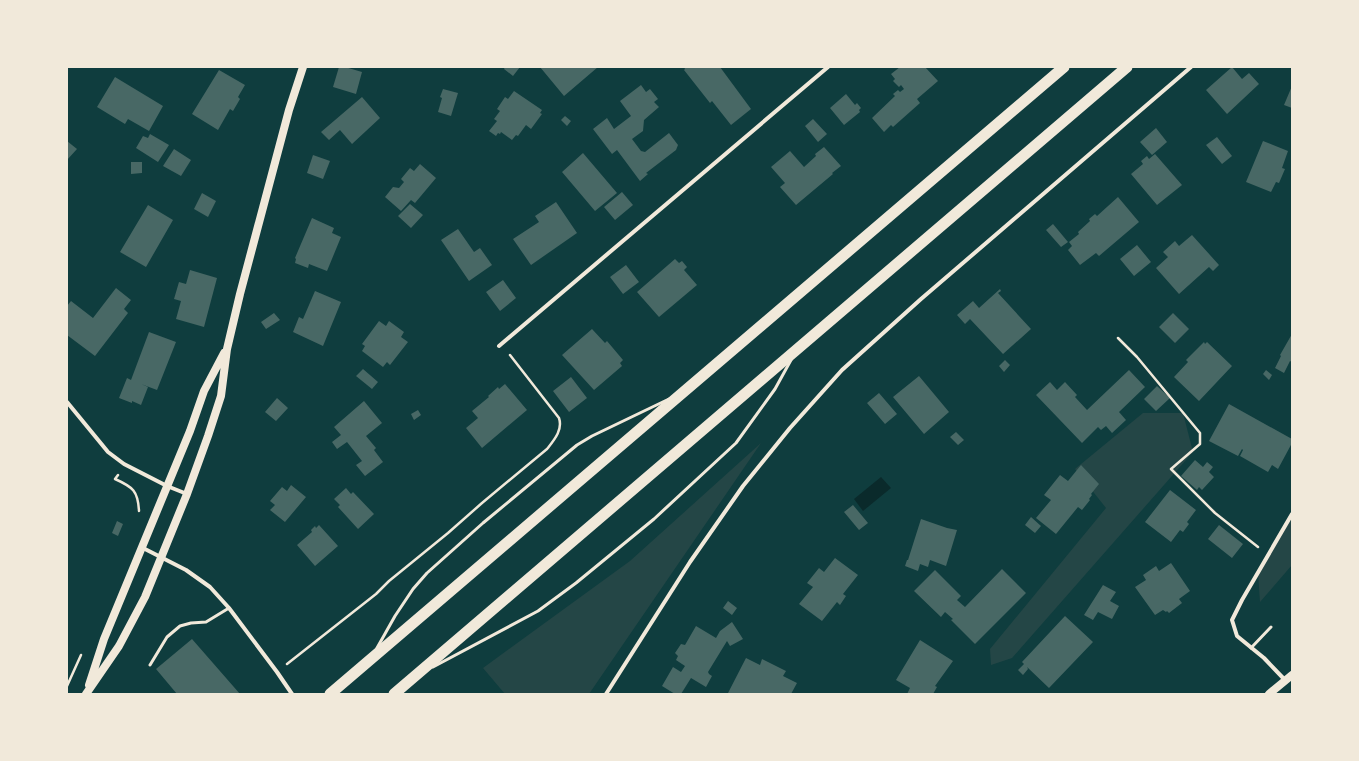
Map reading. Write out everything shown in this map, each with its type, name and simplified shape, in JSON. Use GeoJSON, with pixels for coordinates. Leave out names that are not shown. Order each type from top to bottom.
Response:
{"type":"FeatureCollection","features":[{"type":"Feature","properties":{"kind":"highway"},"geometry":{"type":"LineString","coordinates":[[330,694],[1064,67]]}},
{"type":"Feature","properties":{"kind":"highway"},"geometry":{"type":"LineString","coordinates":[[394,694],[1127,67]]}},
{"type":"Feature","properties":{"kind":"main road"},"geometry":{"type":"LineString","coordinates":[[86,693],[119,646],[145,597],[187,494],[208,436],[221,396],[227,349],[289,110],[303,67]]}},
{"type":"Feature","properties":{"kind":"main road"},"geometry":{"type":"LineString","coordinates":[[86,693],[104,639],[143,548],[166,486],[190,431],[204,391],[227,349]]}},
{"type":"Feature","properties":{"kind":"main road"},"geometry":{"type":"LineString","coordinates":[[1268,694],[1289,678]]}},
{"type":"Feature","properties":{"kind":"street"},"geometry":{"type":"LineString","coordinates":[[499,346],[828,67]]}},
{"type":"Feature","properties":{"kind":"street"},"geometry":{"type":"LineString","coordinates":[[606,694],[690,562],[743,486],[790,428],[842,370],[921,299],[1191,67]]}},
{"type":"Feature","properties":{"kind":"street"},"geometry":{"type":"LineString","coordinates":[[67,402],[108,452],[124,464],[166,486],[187,494]]}},
{"type":"Feature","properties":{"kind":"street"},"geometry":{"type":"LineString","coordinates":[[1289,678],[1237,636],[1232,620],[1292,514]]}},
{"type":"Feature","properties":{"kind":"street"},"geometry":{"type":"LineString","coordinates":[[143,548],[186,570],[210,587],[229,608],[292,694]]}},
{"type":"Feature","properties":{"kind":"lane"},"geometry":{"type":"LineString","coordinates":[[412,678],[538,611],[576,583],[654,519],[736,443],[775,389],[797,349]]}},
{"type":"Feature","properties":{"kind":"lane"},"geometry":{"type":"LineString","coordinates":[[370,660],[395,616],[413,589],[427,573],[483,523],[578,445],[592,436],[686,390]]}},
{"type":"Feature","properties":{"kind":"lane"},"geometry":{"type":"LineString","coordinates":[[150,665],[167,637],[180,626],[190,623],[206,622],[229,608]]}},
{"type":"Feature","properties":{"kind":"lane"},"geometry":{"type":"LineString","coordinates":[[1251,648],[1271,627]]}},
{"type":"Feature","properties":{"kind":"path"},"geometry":{"type":"LineString","coordinates":[[1118,338],[1137,357],[1200,433],[1200,444],[1171,469],[1215,513],[1268,554]]}},
{"type":"Feature","properties":{"kind":"path"},"geometry":{"type":"LineString","coordinates":[[277,672],[376,594],[389,581],[448,533],[551,444],[559,431],[559,418],[509,353],[499,346]]}},
{"type":"Feature","properties":{"kind":"path"},"geometry":{"type":"LineString","coordinates":[[124,464],[115,479],[128,485],[134,491],[138,499],[139,511],[137,518]]}},
{"type":"Feature","properties":{"kind":"path"},"geometry":{"type":"LineString","coordinates":[[67,686],[82,654]]}},
{"type":"Feature","properties":{"kind":"shaded area"},"geometry":{"type":"Polygon","coordinates":[[[1143,413],[1183,413],[1193,452],[1012,658],[991,665],[990,649],[1106,508],[1075,469],[1143,413]]]}},
{"type":"Feature","properties":{"kind":"shaded area"},"geometry":{"type":"Polygon","coordinates":[[[761,443],[589,694],[505,694],[483,668],[630,561],[761,443]]]}},
{"type":"Feature","properties":{"kind":"shaded area"},"geometry":{"type":"Polygon","coordinates":[[[881,477],[891,488],[863,511],[854,499],[881,477]]]}},
{"type":"Feature","properties":{"kind":"shaded area"},"geometry":{"type":"Polygon","coordinates":[[[1292,518],[1292,565],[1260,602],[1258,573],[1292,518]]]}},
{"type":"Feature","properties":{"kind":"building"},"geometry":{"type":"Polygon","coordinates":[[[339,67],[345,67],[362,72],[356,94],[333,87],[339,67]]]}},
{"type":"Feature","properties":{"kind":"building"},"geometry":{"type":"Polygon","coordinates":[[[505,67],[520,67],[513,76],[504,69],[505,67]]]}},
{"type":"Feature","properties":{"kind":"building"},"geometry":{"type":"Polygon","coordinates":[[[540,67],[598,67],[564,96],[540,67]]]}},
{"type":"Feature","properties":{"kind":"building"},"geometry":{"type":"Polygon","coordinates":[[[684,67],[720,67],[751,109],[731,125],[712,101],[710,103],[684,70],[684,67]]]}},
{"type":"Feature","properties":{"kind":"building"},"geometry":{"type":"Polygon","coordinates":[[[900,67],[925,67],[938,81],[917,99],[920,103],[893,127],[891,125],[884,132],[872,118],[895,96],[893,94],[898,90],[900,92],[904,89],[901,85],[899,87],[893,81],[895,79],[891,74],[900,67]]]}},
{"type":"Feature","properties":{"kind":"building"},"geometry":{"type":"Polygon","coordinates":[[[1232,67],[1242,79],[1249,73],[1259,84],[1227,114],[1206,90],[1232,67]]]}},
{"type":"Feature","properties":{"kind":"building"},"geometry":{"type":"Polygon","coordinates":[[[219,70],[245,85],[238,97],[240,99],[233,111],[230,109],[218,130],[192,114],[219,70]]]}},
{"type":"Feature","properties":{"kind":"building"},"geometry":{"type":"Polygon","coordinates":[[[115,77],[163,106],[149,131],[128,119],[125,124],[97,107],[115,77]]]}},
{"type":"Feature","properties":{"kind":"building"},"geometry":{"type":"Polygon","coordinates":[[[641,85],[646,92],[650,89],[658,99],[654,102],[659,107],[644,120],[643,131],[632,139],[641,151],[645,152],[669,133],[678,145],[676,150],[646,173],[648,174],[640,181],[617,150],[612,154],[593,129],[607,118],[614,129],[631,116],[620,101],[641,85]]]}},
{"type":"Feature","properties":{"kind":"building"},"geometry":{"type":"Polygon","coordinates":[[[1292,86],[1292,108],[1284,105],[1292,86]]]}},
{"type":"Feature","properties":{"kind":"building"},"geometry":{"type":"Polygon","coordinates":[[[443,89],[458,93],[451,116],[438,112],[442,98],[440,97],[443,89]]]}},
{"type":"Feature","properties":{"kind":"building"},"geometry":{"type":"Polygon","coordinates":[[[514,91],[542,110],[540,113],[542,114],[531,129],[526,125],[518,136],[516,135],[512,140],[501,132],[496,136],[489,131],[497,121],[494,119],[500,111],[497,109],[505,97],[508,99],[514,91]]]}},
{"type":"Feature","properties":{"kind":"building"},"geometry":{"type":"Polygon","coordinates":[[[846,94],[855,105],[857,103],[861,108],[859,110],[860,112],[844,125],[830,108],[846,94]]]}},
{"type":"Feature","properties":{"kind":"building"},"geometry":{"type":"Polygon","coordinates":[[[362,97],[380,118],[352,144],[340,130],[329,140],[321,132],[362,97]]]}},
{"type":"Feature","properties":{"kind":"building"},"geometry":{"type":"Polygon","coordinates":[[[565,116],[571,121],[567,126],[561,120],[565,116]]]}},
{"type":"Feature","properties":{"kind":"building"},"geometry":{"type":"Polygon","coordinates":[[[813,119],[827,134],[818,142],[805,126],[813,119]]]}},
{"type":"Feature","properties":{"kind":"building"},"geometry":{"type":"Polygon","coordinates":[[[1156,128],[1167,142],[1152,155],[1140,142],[1156,128]]]}},
{"type":"Feature","properties":{"kind":"building"},"geometry":{"type":"Polygon","coordinates":[[[150,134],[169,145],[158,162],[136,148],[143,136],[148,138],[150,134]]]}},
{"type":"Feature","properties":{"kind":"building"},"geometry":{"type":"Polygon","coordinates":[[[1217,137],[1232,156],[1222,164],[1206,145],[1217,137]]]}},
{"type":"Feature","properties":{"kind":"building"},"geometry":{"type":"Polygon","coordinates":[[[67,141],[77,149],[67,160],[67,141]]]}},
{"type":"Feature","properties":{"kind":"building"},"geometry":{"type":"Polygon","coordinates":[[[1263,141],[1288,151],[1282,168],[1285,169],[1279,183],[1276,182],[1271,192],[1246,182],[1263,141]]]}},
{"type":"Feature","properties":{"kind":"building"},"geometry":{"type":"Polygon","coordinates":[[[824,147],[841,166],[796,205],[780,187],[785,183],[771,167],[790,151],[804,167],[816,156],[815,154],[824,147]]]}},
{"type":"Feature","properties":{"kind":"building"},"geometry":{"type":"Polygon","coordinates":[[[174,149],[191,160],[181,176],[163,166],[174,149]]]}},
{"type":"Feature","properties":{"kind":"building"},"geometry":{"type":"Polygon","coordinates":[[[583,153],[617,193],[595,211],[562,172],[583,153]]]}},
{"type":"Feature","properties":{"kind":"building"},"geometry":{"type":"Polygon","coordinates":[[[1155,154],[1182,185],[1157,205],[1131,174],[1143,164],[1141,161],[1147,156],[1149,159],[1155,154]]]}},
{"type":"Feature","properties":{"kind":"building"},"geometry":{"type":"Polygon","coordinates":[[[313,155],[330,161],[323,179],[307,173],[313,155]]]}},
{"type":"Feature","properties":{"kind":"building"},"geometry":{"type":"Polygon","coordinates":[[[131,162],[142,162],[142,173],[131,174],[131,162]]]}},
{"type":"Feature","properties":{"kind":"building"},"geometry":{"type":"Polygon","coordinates":[[[420,164],[436,178],[415,203],[411,200],[401,211],[385,197],[393,187],[399,188],[404,182],[401,179],[410,168],[414,171],[420,164]]]}},
{"type":"Feature","properties":{"kind":"building"},"geometry":{"type":"Polygon","coordinates":[[[622,192],[633,205],[615,220],[604,207],[622,192]]]}},
{"type":"Feature","properties":{"kind":"building"},"geometry":{"type":"Polygon","coordinates":[[[202,193],[216,201],[208,217],[194,209],[202,193]]]}},
{"type":"Feature","properties":{"kind":"building"},"geometry":{"type":"Polygon","coordinates":[[[1118,197],[1139,222],[1099,256],[1096,253],[1080,265],[1068,250],[1072,246],[1069,242],[1079,234],[1078,232],[1090,221],[1089,219],[1095,214],[1097,216],[1118,197]]]}},
{"type":"Feature","properties":{"kind":"building"},"geometry":{"type":"Polygon","coordinates":[[[556,202],[577,233],[531,265],[513,239],[539,222],[535,216],[556,202]]]}},
{"type":"Feature","properties":{"kind":"building"},"geometry":{"type":"Polygon","coordinates":[[[410,204],[423,215],[411,228],[398,216],[410,204]]]}},
{"type":"Feature","properties":{"kind":"building"},"geometry":{"type":"Polygon","coordinates":[[[148,205],[173,220],[146,267],[120,252],[148,205]]]}},
{"type":"Feature","properties":{"kind":"building"},"geometry":{"type":"Polygon","coordinates":[[[312,218],[334,228],[332,233],[341,237],[327,271],[309,264],[308,268],[295,263],[295,258],[312,218]]]}},
{"type":"Feature","properties":{"kind":"building"},"geometry":{"type":"Polygon","coordinates":[[[1053,224],[1068,242],[1061,247],[1046,230],[1053,224]]]}},
{"type":"Feature","properties":{"kind":"building"},"geometry":{"type":"Polygon","coordinates":[[[458,229],[474,252],[480,248],[492,265],[469,281],[441,240],[458,229]]]}},
{"type":"Feature","properties":{"kind":"building"},"geometry":{"type":"Polygon","coordinates":[[[1192,235],[1219,265],[1213,271],[1209,267],[1179,294],[1156,268],[1168,257],[1163,252],[1175,241],[1179,246],[1192,235]]]}},
{"type":"Feature","properties":{"kind":"building"},"geometry":{"type":"Polygon","coordinates":[[[1137,245],[1151,262],[1134,276],[1120,259],[1137,245]]]}},
{"type":"Feature","properties":{"kind":"building"},"geometry":{"type":"Polygon","coordinates":[[[675,259],[679,263],[682,261],[687,267],[684,270],[697,285],[659,317],[637,292],[675,259]]]}},
{"type":"Feature","properties":{"kind":"building"},"geometry":{"type":"Polygon","coordinates":[[[626,265],[639,282],[623,294],[610,277],[626,265]]]}},
{"type":"Feature","properties":{"kind":"building"},"geometry":{"type":"Polygon","coordinates":[[[190,270],[217,278],[204,327],[176,319],[181,301],[174,299],[179,282],[186,284],[190,270]]]}},
{"type":"Feature","properties":{"kind":"building"},"geometry":{"type":"Polygon","coordinates":[[[503,280],[516,298],[500,311],[486,292],[503,280]]]}},
{"type":"Feature","properties":{"kind":"building"},"geometry":{"type":"Polygon","coordinates":[[[116,288],[131,300],[124,309],[128,313],[95,356],[67,335],[67,306],[71,301],[93,318],[116,288]]]}},
{"type":"Feature","properties":{"kind":"building"},"geometry":{"type":"Polygon","coordinates":[[[1000,289],[1001,291],[998,293],[1031,329],[1003,354],[970,319],[965,324],[957,315],[973,301],[979,308],[1000,289]]]}},
{"type":"Feature","properties":{"kind":"building"},"geometry":{"type":"Polygon","coordinates":[[[315,291],[341,302],[323,346],[293,332],[299,317],[303,319],[315,291]]]}},
{"type":"Feature","properties":{"kind":"building"},"geometry":{"type":"Polygon","coordinates":[[[274,313],[280,320],[266,329],[261,322],[274,313]]]}},
{"type":"Feature","properties":{"kind":"building"},"geometry":{"type":"Polygon","coordinates":[[[1173,313],[1189,329],[1175,343],[1159,327],[1173,313]]]}},
{"type":"Feature","properties":{"kind":"building"},"geometry":{"type":"Polygon","coordinates":[[[379,321],[386,326],[389,321],[404,332],[401,337],[408,342],[390,365],[387,362],[383,367],[362,351],[365,346],[362,344],[379,321]]]}},
{"type":"Feature","properties":{"kind":"building"},"geometry":{"type":"Polygon","coordinates":[[[592,329],[605,343],[607,341],[623,360],[620,363],[622,366],[594,390],[562,355],[592,329]]]}},
{"type":"Feature","properties":{"kind":"building"},"geometry":{"type":"Polygon","coordinates":[[[149,332],[176,342],[157,390],[141,384],[148,387],[141,405],[119,398],[127,378],[131,380],[149,332]]]}},
{"type":"Feature","properties":{"kind":"building"},"geometry":{"type":"Polygon","coordinates":[[[1292,334],[1292,362],[1290,361],[1284,373],[1275,368],[1281,356],[1280,355],[1292,334]]]}},
{"type":"Feature","properties":{"kind":"building"},"geometry":{"type":"Polygon","coordinates":[[[1204,342],[1205,344],[1207,342],[1232,366],[1199,401],[1174,377],[1188,362],[1186,360],[1204,342]]]}},
{"type":"Feature","properties":{"kind":"building"},"geometry":{"type":"Polygon","coordinates":[[[1005,360],[1010,365],[1004,372],[999,366],[1005,360]]]}},
{"type":"Feature","properties":{"kind":"building"},"geometry":{"type":"Polygon","coordinates":[[[363,369],[378,382],[372,389],[356,376],[363,369]]]}},
{"type":"Feature","properties":{"kind":"building"},"geometry":{"type":"Polygon","coordinates":[[[1129,370],[1145,387],[1119,412],[1126,420],[1112,433],[1106,426],[1101,430],[1098,427],[1082,443],[1036,395],[1050,382],[1057,390],[1065,382],[1077,395],[1075,397],[1087,410],[1129,370]]]}},
{"type":"Feature","properties":{"kind":"building"},"geometry":{"type":"Polygon","coordinates":[[[1266,370],[1272,375],[1269,380],[1263,374],[1266,370]]]}},
{"type":"Feature","properties":{"kind":"building"},"geometry":{"type":"Polygon","coordinates":[[[919,376],[949,412],[924,434],[893,397],[919,376]]]}},
{"type":"Feature","properties":{"kind":"building"},"geometry":{"type":"Polygon","coordinates":[[[571,377],[587,398],[569,412],[553,391],[571,377]]]}},
{"type":"Feature","properties":{"kind":"building"},"geometry":{"type":"Polygon","coordinates":[[[505,384],[527,410],[482,448],[466,428],[478,418],[472,411],[489,397],[488,396],[498,387],[499,389],[505,384]]]}},
{"type":"Feature","properties":{"kind":"building"},"geometry":{"type":"Polygon","coordinates":[[[1157,386],[1170,398],[1156,411],[1144,399],[1157,386]]]}},
{"type":"Feature","properties":{"kind":"building"},"geometry":{"type":"Polygon","coordinates":[[[879,393],[897,414],[885,424],[867,403],[879,393]]]}},
{"type":"Feature","properties":{"kind":"building"},"geometry":{"type":"Polygon","coordinates":[[[277,398],[288,408],[276,421],[265,412],[277,398]]]}},
{"type":"Feature","properties":{"kind":"building"},"geometry":{"type":"Polygon","coordinates":[[[364,401],[382,423],[366,436],[376,448],[374,450],[383,462],[365,476],[356,465],[362,461],[347,442],[337,449],[332,442],[341,435],[334,427],[364,401]]]}},
{"type":"Feature","properties":{"kind":"building"},"geometry":{"type":"Polygon","coordinates":[[[1229,404],[1292,439],[1292,443],[1278,469],[1272,465],[1268,472],[1240,456],[1243,450],[1242,449],[1238,456],[1209,441],[1229,404]]]}},
{"type":"Feature","properties":{"kind":"building"},"geometry":{"type":"Polygon","coordinates":[[[418,410],[421,415],[414,420],[411,414],[418,410]]]}},
{"type":"Feature","properties":{"kind":"building"},"geometry":{"type":"Polygon","coordinates":[[[956,432],[964,440],[958,445],[950,437],[956,432]]]}},
{"type":"Feature","properties":{"kind":"building"},"geometry":{"type":"Polygon","coordinates":[[[1195,460],[1203,467],[1207,462],[1213,467],[1209,472],[1214,477],[1202,490],[1199,487],[1197,490],[1181,476],[1195,460]]]}},
{"type":"Feature","properties":{"kind":"building"},"geometry":{"type":"Polygon","coordinates":[[[1081,465],[1099,484],[1091,494],[1090,500],[1082,510],[1078,507],[1056,534],[1036,518],[1051,500],[1044,495],[1060,475],[1068,481],[1081,465]]]}},
{"type":"Feature","properties":{"kind":"building"},"geometry":{"type":"Polygon","coordinates":[[[291,485],[306,497],[285,522],[270,510],[275,505],[270,501],[282,487],[287,491],[291,485]]]}},
{"type":"Feature","properties":{"kind":"building"},"geometry":{"type":"Polygon","coordinates":[[[346,488],[351,494],[353,492],[374,514],[358,529],[338,507],[340,505],[334,499],[346,488]]]}},
{"type":"Feature","properties":{"kind":"building"},"geometry":{"type":"Polygon","coordinates":[[[1170,490],[1196,510],[1187,522],[1189,524],[1183,532],[1180,530],[1171,542],[1145,522],[1170,490]]]}},
{"type":"Feature","properties":{"kind":"building"},"geometry":{"type":"Polygon","coordinates":[[[853,505],[868,523],[859,530],[844,512],[853,505]]]}},
{"type":"Feature","properties":{"kind":"building"},"geometry":{"type":"Polygon","coordinates":[[[1031,517],[1041,526],[1035,533],[1025,525],[1031,517]]]}},
{"type":"Feature","properties":{"kind":"building"},"geometry":{"type":"Polygon","coordinates":[[[921,519],[957,530],[946,566],[930,560],[928,567],[920,564],[918,571],[905,566],[921,519]]]}},
{"type":"Feature","properties":{"kind":"building"},"geometry":{"type":"Polygon","coordinates":[[[117,521],[123,524],[118,536],[112,533],[117,521]]]}},
{"type":"Feature","properties":{"kind":"building"},"geometry":{"type":"Polygon","coordinates":[[[319,525],[338,546],[315,566],[297,545],[312,532],[311,530],[315,526],[316,528],[319,525]]]}},
{"type":"Feature","properties":{"kind":"building"},"geometry":{"type":"Polygon","coordinates":[[[1219,525],[1243,544],[1232,558],[1208,539],[1219,525]]]}},
{"type":"Feature","properties":{"kind":"building"},"geometry":{"type":"Polygon","coordinates":[[[835,558],[858,575],[843,594],[846,596],[840,605],[837,602],[822,621],[799,604],[813,587],[807,583],[819,568],[824,572],[835,558]]]}},
{"type":"Feature","properties":{"kind":"building"},"geometry":{"type":"Polygon","coordinates":[[[1171,563],[1190,591],[1179,599],[1182,603],[1169,613],[1163,610],[1155,615],[1135,587],[1146,580],[1143,575],[1156,566],[1159,571],[1171,563]]]}},
{"type":"Feature","properties":{"kind":"building"},"geometry":{"type":"Polygon","coordinates":[[[1002,569],[1026,593],[975,644],[945,612],[941,617],[914,591],[935,570],[961,596],[957,600],[965,607],[1002,569]]]}},
{"type":"Feature","properties":{"kind":"building"},"geometry":{"type":"Polygon","coordinates":[[[1103,585],[1116,592],[1110,601],[1119,606],[1112,619],[1098,612],[1093,620],[1084,615],[1103,585]]]}},
{"type":"Feature","properties":{"kind":"building"},"geometry":{"type":"Polygon","coordinates":[[[728,601],[737,608],[732,615],[723,608],[728,601]]]}},
{"type":"Feature","properties":{"kind":"building"},"geometry":{"type":"Polygon","coordinates":[[[1065,616],[1093,642],[1049,688],[1027,667],[1028,669],[1023,675],[1018,670],[1024,664],[1022,662],[1065,616]]]}},
{"type":"Feature","properties":{"kind":"building"},"geometry":{"type":"Polygon","coordinates":[[[732,622],[743,639],[730,646],[727,641],[708,672],[712,676],[706,687],[691,678],[681,694],[675,694],[662,686],[673,667],[681,672],[685,666],[676,660],[678,656],[675,653],[681,644],[685,645],[696,626],[716,638],[720,631],[732,622]]]}},
{"type":"Feature","properties":{"kind":"building"},"geometry":{"type":"Polygon","coordinates":[[[192,639],[240,694],[177,694],[156,669],[192,639]]]}},
{"type":"Feature","properties":{"kind":"building"},"geometry":{"type":"Polygon","coordinates":[[[920,640],[953,661],[935,686],[937,687],[933,694],[907,694],[910,688],[896,680],[920,640]]]}},
{"type":"Feature","properties":{"kind":"building"},"geometry":{"type":"Polygon","coordinates":[[[746,658],[760,665],[762,659],[786,671],[783,676],[797,683],[791,694],[728,693],[746,658]]]}}]}
